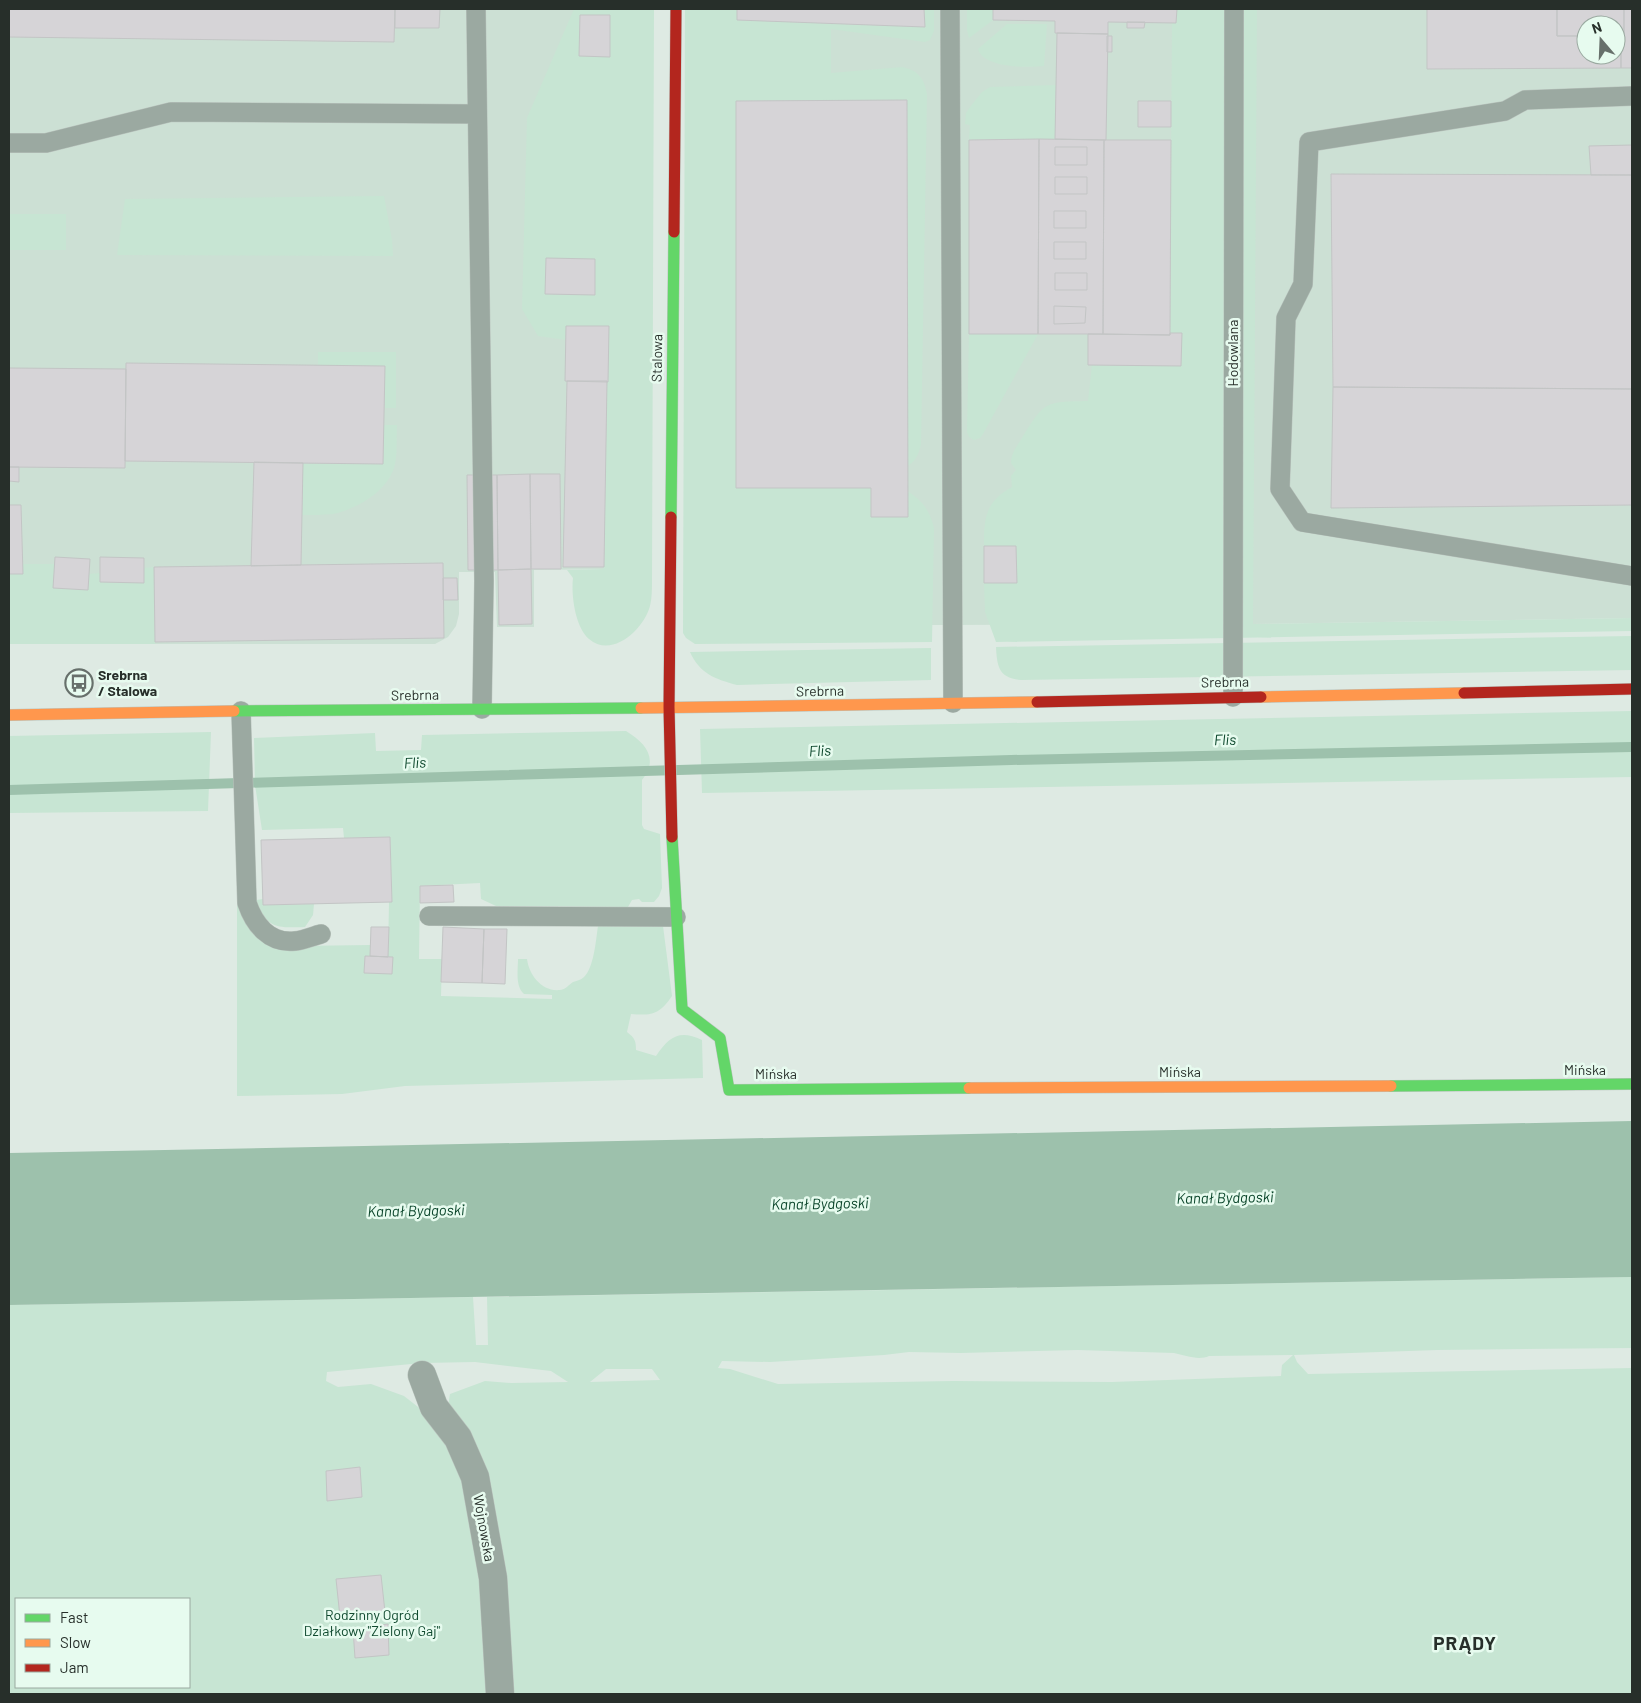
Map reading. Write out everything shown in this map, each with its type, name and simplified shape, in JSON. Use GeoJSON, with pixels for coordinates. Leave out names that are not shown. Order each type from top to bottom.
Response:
{"type":"FeatureCollection","features":[{"type":"Feature","properties":{"kind":"street","name":"Stalowa"},"geometry":{"type":"LineString","coordinates":[[676,9],[669,707],[672,851],[682,1009],[720,1038],[729,1090]]}},
{"type":"Feature","properties":{"kind":"street","name":"Srebrna"},"geometry":{"type":"LineString","coordinates":[[9,715],[241,711],[729,708],[1632,689]]}},
{"type":"Feature","properties":{"kind":"street","name":"Mińska"},"geometry":{"type":"LineString","coordinates":[[729,1090],[1632,1084]]}},
{"type":"Feature","properties":{"kind":"street","name":"Wojnowska"},"geometry":{"type":"LineString","coordinates":[[422,1374],[434,1407],[458,1438],[475,1477],[492,1578],[500,1694]]}},
{"type":"Feature","properties":{"kind":"lane"},"geometry":{"type":"LineString","coordinates":[[476,9],[484,581],[482,709]]}},
{"type":"Feature","properties":{"kind":"lane"},"geometry":{"type":"LineString","coordinates":[[950,9],[953,703]]}},
{"type":"Feature","properties":{"kind":"lane","name":"Hodowlana"},"geometry":{"type":"LineString","coordinates":[[1233,697],[1234,9]]}},
{"type":"Feature","properties":{"kind":"lane"},"geometry":{"type":"LineString","coordinates":[[1632,96],[1525,100],[1505,111],[1309,142],[1302,284],[1286,318],[1280,489],[1302,522],[1632,576]]}},
{"type":"Feature","properties":{"kind":"lane"},"geometry":{"type":"LineString","coordinates":[[9,143],[46,143],[171,112],[478,114]]}},
{"type":"Feature","properties":{"kind":"lane"},"geometry":{"type":"LineString","coordinates":[[241,711],[247,903],[251,916],[258,927],[269,936],[280,940],[294,941],[322,934]]}},
{"type":"Feature","properties":{"kind":"lane"},"geometry":{"type":"LineString","coordinates":[[429,916],[676,917]]}},
{"type":"Feature","properties":{"kind":"shaded area"},"geometry":{"type":"Polygon","coordinates":[[[9,9],[620,9],[614,569],[534,570],[534,627],[497,627],[495,572],[459,572],[459,614],[456,626],[448,637],[435,644],[9,644],[9,9]]]}},
{"type":"Feature","properties":{"kind":"shaded area"},"geometry":{"type":"Polygon","coordinates":[[[700,9],[1632,9],[1632,618],[1253,624],[930,625],[700,9]]]}},
{"type":"Feature","properties":{"kind":"green space"},"geometry":{"type":"Polygon","coordinates":[[[574,9],[654,9],[652,596],[647,615],[634,632],[626,639],[607,646],[589,639],[580,627],[573,602],[573,578],[567,570],[603,569],[604,567],[608,326],[566,326],[566,340],[538,336],[522,309],[527,118],[574,9]]]}},
{"type":"Feature","properties":{"kind":"green space"},"geometry":{"type":"Polygon","coordinates":[[[685,9],[934,9],[934,31],[930,40],[925,42],[831,29],[831,73],[908,68],[920,76],[927,95],[921,444],[916,458],[905,468],[903,488],[923,504],[934,528],[932,642],[695,644],[686,638],[683,633],[685,9]]]}},
{"type":"Feature","properties":{"kind":"green space"},"geometry":{"type":"Polygon","coordinates":[[[967,9],[993,9],[993,20],[969,38],[967,30],[967,9]]]}},
{"type":"Feature","properties":{"kind":"green space"},"geometry":{"type":"Polygon","coordinates":[[[1177,9],[1257,9],[1253,624],[1632,618],[1632,631],[996,642],[985,612],[984,583],[1017,583],[1016,546],[984,546],[986,519],[991,505],[1012,487],[1011,476],[1016,470],[1011,463],[1012,456],[1036,417],[1041,410],[1054,403],[1088,401],[1092,365],[1181,366],[1181,333],[1170,333],[1172,23],[1176,23],[1177,9]]]}},
{"type":"Feature","properties":{"kind":"green space"},"geometry":{"type":"Polygon","coordinates":[[[1007,24],[1047,24],[1044,66],[1017,67],[988,60],[982,55],[978,49],[1007,24]]]}},
{"type":"Feature","properties":{"kind":"green space"},"geometry":{"type":"Polygon","coordinates":[[[1056,85],[1055,139],[969,140],[970,125],[965,124],[966,113],[982,92],[990,87],[1056,85]]]}},
{"type":"Feature","properties":{"kind":"green space"},"geometry":{"type":"Polygon","coordinates":[[[384,196],[393,256],[117,255],[125,199],[384,196]]]}},
{"type":"Feature","properties":{"kind":"green space"},"geometry":{"type":"Polygon","coordinates":[[[9,214],[66,214],[66,250],[9,250],[9,214]]]}},
{"type":"Feature","properties":{"kind":"green space"},"geometry":{"type":"Polygon","coordinates":[[[969,334],[1038,334],[983,434],[980,438],[974,440],[969,437],[967,432],[969,334]]]}},
{"type":"Feature","properties":{"kind":"green space"},"geometry":{"type":"Polygon","coordinates":[[[318,352],[396,352],[396,408],[385,408],[384,366],[318,366],[318,352]]]}},
{"type":"Feature","properties":{"kind":"green space"},"geometry":{"type":"Polygon","coordinates":[[[384,425],[397,425],[396,452],[394,468],[390,477],[378,492],[361,504],[342,512],[302,515],[303,463],[383,464],[384,425]]]}},
{"type":"Feature","properties":{"kind":"green space"},"geometry":{"type":"Polygon","coordinates":[[[23,564],[55,564],[54,588],[88,590],[89,574],[100,573],[100,582],[143,583],[144,568],[154,567],[155,644],[9,644],[9,574],[23,574],[23,564]]]}},
{"type":"Feature","properties":{"kind":"green space"},"geometry":{"type":"Polygon","coordinates":[[[1632,636],[1632,670],[1021,680],[1004,674],[997,660],[996,647],[1632,636]]]}},
{"type":"Feature","properties":{"kind":"green space"},"geometry":{"type":"Polygon","coordinates":[[[931,648],[931,680],[737,685],[703,671],[690,652],[931,648]]]}},
{"type":"Feature","properties":{"kind":"green space"},"geometry":{"type":"Polygon","coordinates":[[[1632,711],[1632,777],[702,793],[700,729],[1632,711]]]}},
{"type":"Feature","properties":{"kind":"green space"},"geometry":{"type":"Polygon","coordinates":[[[626,731],[644,746],[650,758],[647,772],[642,780],[642,825],[644,829],[660,834],[662,888],[654,902],[642,902],[639,899],[632,900],[628,907],[496,906],[481,899],[480,883],[420,886],[419,959],[442,959],[441,996],[552,999],[552,995],[524,994],[521,991],[518,982],[518,959],[527,959],[530,971],[542,985],[553,990],[560,990],[583,978],[587,973],[594,953],[598,926],[663,926],[672,996],[663,1007],[655,1012],[645,1015],[631,1014],[627,1032],[632,1036],[636,1044],[636,1050],[656,1056],[665,1044],[675,1037],[687,1035],[702,1040],[703,1078],[405,1086],[342,1094],[237,1096],[237,902],[247,924],[297,946],[370,945],[370,956],[365,956],[364,973],[393,957],[388,957],[389,902],[392,901],[390,837],[344,838],[343,828],[262,830],[255,785],[254,738],[375,733],[376,751],[421,750],[422,735],[626,731]]]}},
{"type":"Feature","properties":{"kind":"green space"},"geometry":{"type":"Polygon","coordinates":[[[211,732],[208,811],[9,813],[9,736],[211,732]]]}},
{"type":"Feature","properties":{"kind":"green space"},"geometry":{"type":"Polygon","coordinates":[[[263,899],[264,905],[314,904],[313,915],[305,927],[280,927],[269,922],[264,917],[256,900],[263,899]]]}},
{"type":"Feature","properties":{"kind":"green space","name":"Rodzinny Ogród Działkowy \"Zielony Gaj\""},"geometry":{"type":"Polygon","coordinates":[[[1632,1277],[1632,1348],[1437,1350],[1294,1355],[1297,1362],[1308,1374],[1632,1368],[1632,1694],[507,1694],[503,1604],[484,1474],[471,1439],[451,1416],[449,1406],[450,1394],[485,1381],[511,1383],[568,1382],[551,1371],[475,1362],[422,1363],[327,1372],[326,1381],[338,1387],[371,1384],[404,1396],[436,1421],[451,1439],[467,1474],[478,1531],[493,1694],[9,1694],[9,1305],[473,1297],[476,1345],[488,1345],[487,1297],[1632,1277]],[[1078,1350],[961,1353],[909,1352],[770,1362],[722,1361],[718,1368],[730,1369],[778,1384],[953,1381],[1112,1382],[1281,1376],[1282,1365],[1293,1355],[1209,1356],[1200,1358],[1174,1353],[1078,1350]],[[606,1369],[590,1382],[660,1380],[652,1369],[606,1369]]]}},
{"type":"Feature","properties":{"kind":"water","name":"Kanał Bydgoski"},"geometry":{"type":"Polygon","coordinates":[[[1632,1121],[1632,1277],[9,1305],[9,1153],[1632,1121]]]}},
{"type":"Feature","properties":{"kind":"building"},"geometry":{"type":"Polygon","coordinates":[[[9,9],[395,9],[394,42],[9,37],[9,9]]]}},
{"type":"Feature","properties":{"kind":"building"},"geometry":{"type":"Polygon","coordinates":[[[395,9],[440,9],[439,28],[395,28],[395,9]]]}},
{"type":"Feature","properties":{"kind":"building"},"geometry":{"type":"Polygon","coordinates":[[[737,9],[924,9],[925,27],[737,20],[737,9]]]}},
{"type":"Feature","properties":{"kind":"building"},"geometry":{"type":"Polygon","coordinates":[[[993,9],[1177,9],[1176,23],[1108,22],[1108,34],[1055,33],[1055,21],[993,20],[993,9]]]}},
{"type":"Feature","properties":{"kind":"building"},"geometry":{"type":"Polygon","coordinates":[[[1427,9],[1557,9],[1557,36],[1576,36],[1576,65],[1621,65],[1621,68],[1427,69],[1427,9]]]}},
{"type":"Feature","properties":{"kind":"building"},"geometry":{"type":"Polygon","coordinates":[[[1557,9],[1624,9],[1624,15],[1576,15],[1576,36],[1557,36],[1557,9]]]}},
{"type":"Feature","properties":{"kind":"building"},"geometry":{"type":"Polygon","coordinates":[[[1624,9],[1632,9],[1632,68],[1621,68],[1621,65],[1626,65],[1626,15],[1624,15],[1624,9]]]}},
{"type":"Feature","properties":{"kind":"building"},"geometry":{"type":"Polygon","coordinates":[[[580,15],[610,15],[610,57],[579,56],[580,15]]]}},
{"type":"Feature","properties":{"kind":"building"},"geometry":{"type":"Polygon","coordinates":[[[1127,22],[1145,22],[1144,28],[1127,28],[1127,22]]]}},
{"type":"Feature","properties":{"kind":"building"},"geometry":{"type":"Polygon","coordinates":[[[1057,33],[1108,34],[1106,140],[1055,139],[1057,33]]]}},
{"type":"Feature","properties":{"kind":"building"},"geometry":{"type":"Polygon","coordinates":[[[1107,36],[1112,36],[1112,52],[1107,52],[1107,36]]]}},
{"type":"Feature","properties":{"kind":"building"},"geometry":{"type":"Polygon","coordinates":[[[907,100],[908,517],[871,517],[871,488],[736,488],[736,101],[907,100]]]}},
{"type":"Feature","properties":{"kind":"building"},"geometry":{"type":"Polygon","coordinates":[[[1138,101],[1171,101],[1171,127],[1138,127],[1138,101]]]}},
{"type":"Feature","properties":{"kind":"building"},"geometry":{"type":"Polygon","coordinates":[[[1039,139],[1038,334],[969,334],[969,140],[1039,139]]]}},
{"type":"Feature","properties":{"kind":"building"},"geometry":{"type":"Polygon","coordinates":[[[1039,139],[1104,140],[1103,334],[1038,334],[1039,139]]]}},
{"type":"Feature","properties":{"kind":"building"},"geometry":{"type":"Polygon","coordinates":[[[1104,140],[1171,140],[1170,335],[1103,334],[1104,140]]]}},
{"type":"Feature","properties":{"kind":"building"},"geometry":{"type":"Polygon","coordinates":[[[1632,145],[1632,175],[1591,175],[1589,146],[1632,145]]]}},
{"type":"Feature","properties":{"kind":"building"},"geometry":{"type":"Polygon","coordinates":[[[1055,147],[1087,147],[1087,165],[1055,165],[1055,147]]]}},
{"type":"Feature","properties":{"kind":"building"},"geometry":{"type":"Polygon","coordinates":[[[1331,174],[1632,175],[1632,389],[1333,387],[1331,174]]]}},
{"type":"Feature","properties":{"kind":"building"},"geometry":{"type":"Polygon","coordinates":[[[1055,177],[1087,177],[1087,194],[1055,194],[1055,177]]]}},
{"type":"Feature","properties":{"kind":"building"},"geometry":{"type":"Polygon","coordinates":[[[1054,211],[1086,211],[1086,228],[1054,228],[1054,211]]]}},
{"type":"Feature","properties":{"kind":"building"},"geometry":{"type":"Polygon","coordinates":[[[1054,242],[1086,242],[1086,259],[1054,259],[1054,242]]]}},
{"type":"Feature","properties":{"kind":"building"},"geometry":{"type":"Polygon","coordinates":[[[546,258],[595,259],[595,295],[545,294],[546,258]]]}},
{"type":"Feature","properties":{"kind":"building"},"geometry":{"type":"Polygon","coordinates":[[[1055,273],[1087,273],[1087,290],[1055,290],[1055,273]]]}},
{"type":"Feature","properties":{"kind":"building"},"geometry":{"type":"Polygon","coordinates":[[[1054,306],[1086,307],[1085,323],[1054,324],[1054,306]]]}},
{"type":"Feature","properties":{"kind":"building"},"geometry":{"type":"Polygon","coordinates":[[[566,326],[609,326],[608,382],[565,381],[566,326]]]}},
{"type":"Feature","properties":{"kind":"building"},"geometry":{"type":"Polygon","coordinates":[[[1170,333],[1182,333],[1181,366],[1088,365],[1088,334],[1170,335],[1170,333]]]}},
{"type":"Feature","properties":{"kind":"building"},"geometry":{"type":"Polygon","coordinates":[[[126,363],[385,366],[383,464],[125,461],[126,363]]]}},
{"type":"Feature","properties":{"kind":"building"},"geometry":{"type":"Polygon","coordinates":[[[9,368],[126,369],[125,468],[9,467],[9,368]]]}},
{"type":"Feature","properties":{"kind":"building"},"geometry":{"type":"Polygon","coordinates":[[[567,381],[607,381],[604,567],[563,567],[567,381]]]}},
{"type":"Feature","properties":{"kind":"building"},"geometry":{"type":"Polygon","coordinates":[[[1333,387],[1632,389],[1632,505],[1331,508],[1333,387]]]}},
{"type":"Feature","properties":{"kind":"building"},"geometry":{"type":"Polygon","coordinates":[[[254,462],[303,463],[301,565],[251,566],[254,462]]]}},
{"type":"Feature","properties":{"kind":"building"},"geometry":{"type":"Polygon","coordinates":[[[9,467],[19,467],[19,482],[9,481],[9,467]]]}},
{"type":"Feature","properties":{"kind":"building"},"geometry":{"type":"Polygon","coordinates":[[[530,474],[560,474],[561,569],[531,569],[530,474]]]}},
{"type":"Feature","properties":{"kind":"building"},"geometry":{"type":"Polygon","coordinates":[[[530,474],[531,569],[498,570],[497,475],[530,474]]]}},
{"type":"Feature","properties":{"kind":"building"},"geometry":{"type":"Polygon","coordinates":[[[467,475],[497,475],[498,570],[468,570],[467,475]]]}},
{"type":"Feature","properties":{"kind":"building"},"geometry":{"type":"Polygon","coordinates":[[[9,505],[21,505],[23,574],[9,574],[9,505]]]}},
{"type":"Feature","properties":{"kind":"building"},"geometry":{"type":"Polygon","coordinates":[[[984,546],[1016,546],[1017,583],[984,583],[984,546]]]}},
{"type":"Feature","properties":{"kind":"building"},"geometry":{"type":"Polygon","coordinates":[[[55,557],[90,559],[88,590],[53,588],[55,557]]]}},
{"type":"Feature","properties":{"kind":"building"},"geometry":{"type":"Polygon","coordinates":[[[100,557],[144,558],[144,583],[100,582],[100,557]]]}},
{"type":"Feature","properties":{"kind":"building"},"geometry":{"type":"Polygon","coordinates":[[[443,563],[444,638],[155,642],[154,567],[443,563]]]}},
{"type":"Feature","properties":{"kind":"building"},"geometry":{"type":"Polygon","coordinates":[[[531,569],[532,624],[499,625],[498,570],[531,569]]]}},
{"type":"Feature","properties":{"kind":"building"},"geometry":{"type":"Polygon","coordinates":[[[443,578],[457,578],[458,600],[443,600],[443,578]]]}},
{"type":"Feature","properties":{"kind":"building"},"geometry":{"type":"Polygon","coordinates":[[[390,837],[392,902],[263,905],[261,840],[390,837]]]}},
{"type":"Feature","properties":{"kind":"building"},"geometry":{"type":"Polygon","coordinates":[[[453,885],[454,902],[420,903],[420,886],[453,885]]]}},
{"type":"Feature","properties":{"kind":"building"},"geometry":{"type":"Polygon","coordinates":[[[371,927],[389,927],[388,957],[370,956],[371,927]]]}},
{"type":"Feature","properties":{"kind":"building"},"geometry":{"type":"Polygon","coordinates":[[[443,927],[484,929],[482,983],[441,982],[443,927]]]}},
{"type":"Feature","properties":{"kind":"building"},"geometry":{"type":"Polygon","coordinates":[[[484,929],[507,929],[505,984],[482,983],[484,929]]]}},
{"type":"Feature","properties":{"kind":"building"},"geometry":{"type":"Polygon","coordinates":[[[365,956],[393,957],[392,974],[364,973],[365,956]]]}},
{"type":"Feature","properties":{"kind":"building"},"geometry":{"type":"Polygon","coordinates":[[[360,1467],[362,1497],[327,1501],[326,1471],[360,1467]]]}},
{"type":"Feature","properties":{"kind":"building"},"geometry":{"type":"Polygon","coordinates":[[[381,1575],[385,1612],[340,1617],[336,1579],[381,1575]]]}},
{"type":"Feature","properties":{"kind":"building"},"geometry":{"type":"Polygon","coordinates":[[[388,1624],[389,1655],[355,1658],[353,1629],[388,1624]]]}},
{"type":"Feature","properties":{"kind":"waterway","name":"Flis"},"geometry":{"type":"LineString","coordinates":[[9,790],[1011,760],[1632,747]]}},
{"type":"Feature","properties":{"kind":"traffic: fast"},"geometry":{"type":"LineString","coordinates":[[671,517],[674,232]]}},
{"type":"Feature","properties":{"kind":"traffic: fast"},"geometry":{"type":"LineString","coordinates":[[234,711],[641,708]]}},
{"type":"Feature","properties":{"kind":"traffic: fast"},"geometry":{"type":"LineString","coordinates":[[672,837],[682,1009],[720,1038],[729,1090],[969,1088]]}},
{"type":"Feature","properties":{"kind":"traffic: fast"},"geometry":{"type":"LineString","coordinates":[[1391,1086],[1632,1084]]}},
{"type":"Feature","properties":{"kind":"traffic: slow"},"geometry":{"type":"LineString","coordinates":[[1261,697],[1464,693]]}},
{"type":"Feature","properties":{"kind":"traffic: slow"},"geometry":{"type":"LineString","coordinates":[[641,708],[1037,702]]}},
{"type":"Feature","properties":{"kind":"traffic: slow"},"geometry":{"type":"LineString","coordinates":[[9,715],[234,711]]}},
{"type":"Feature","properties":{"kind":"traffic: slow"},"geometry":{"type":"LineString","coordinates":[[969,1088],[1391,1086]]}},
{"type":"Feature","properties":{"kind":"traffic: jam"},"geometry":{"type":"LineString","coordinates":[[674,232],[676,9]]}},
{"type":"Feature","properties":{"kind":"traffic: jam"},"geometry":{"type":"LineString","coordinates":[[671,517],[669,707],[672,837]]}},
{"type":"Feature","properties":{"kind":"traffic: jam"},"geometry":{"type":"LineString","coordinates":[[1464,693],[1632,689]]}},
{"type":"Feature","properties":{"kind":"traffic: jam"},"geometry":{"type":"LineString","coordinates":[[1037,702],[1261,697]]}},
{"type":"Feature","properties":{"kind":"place","name":"Srebrna / Stalowa"},"geometry":{"type":"Point","coordinates":[79,683]}},
{"type":"Feature","properties":{"kind":"district","name":"PRĄDY"},"geometry":{"type":"Point","coordinates":[1465,1643]}}]}
